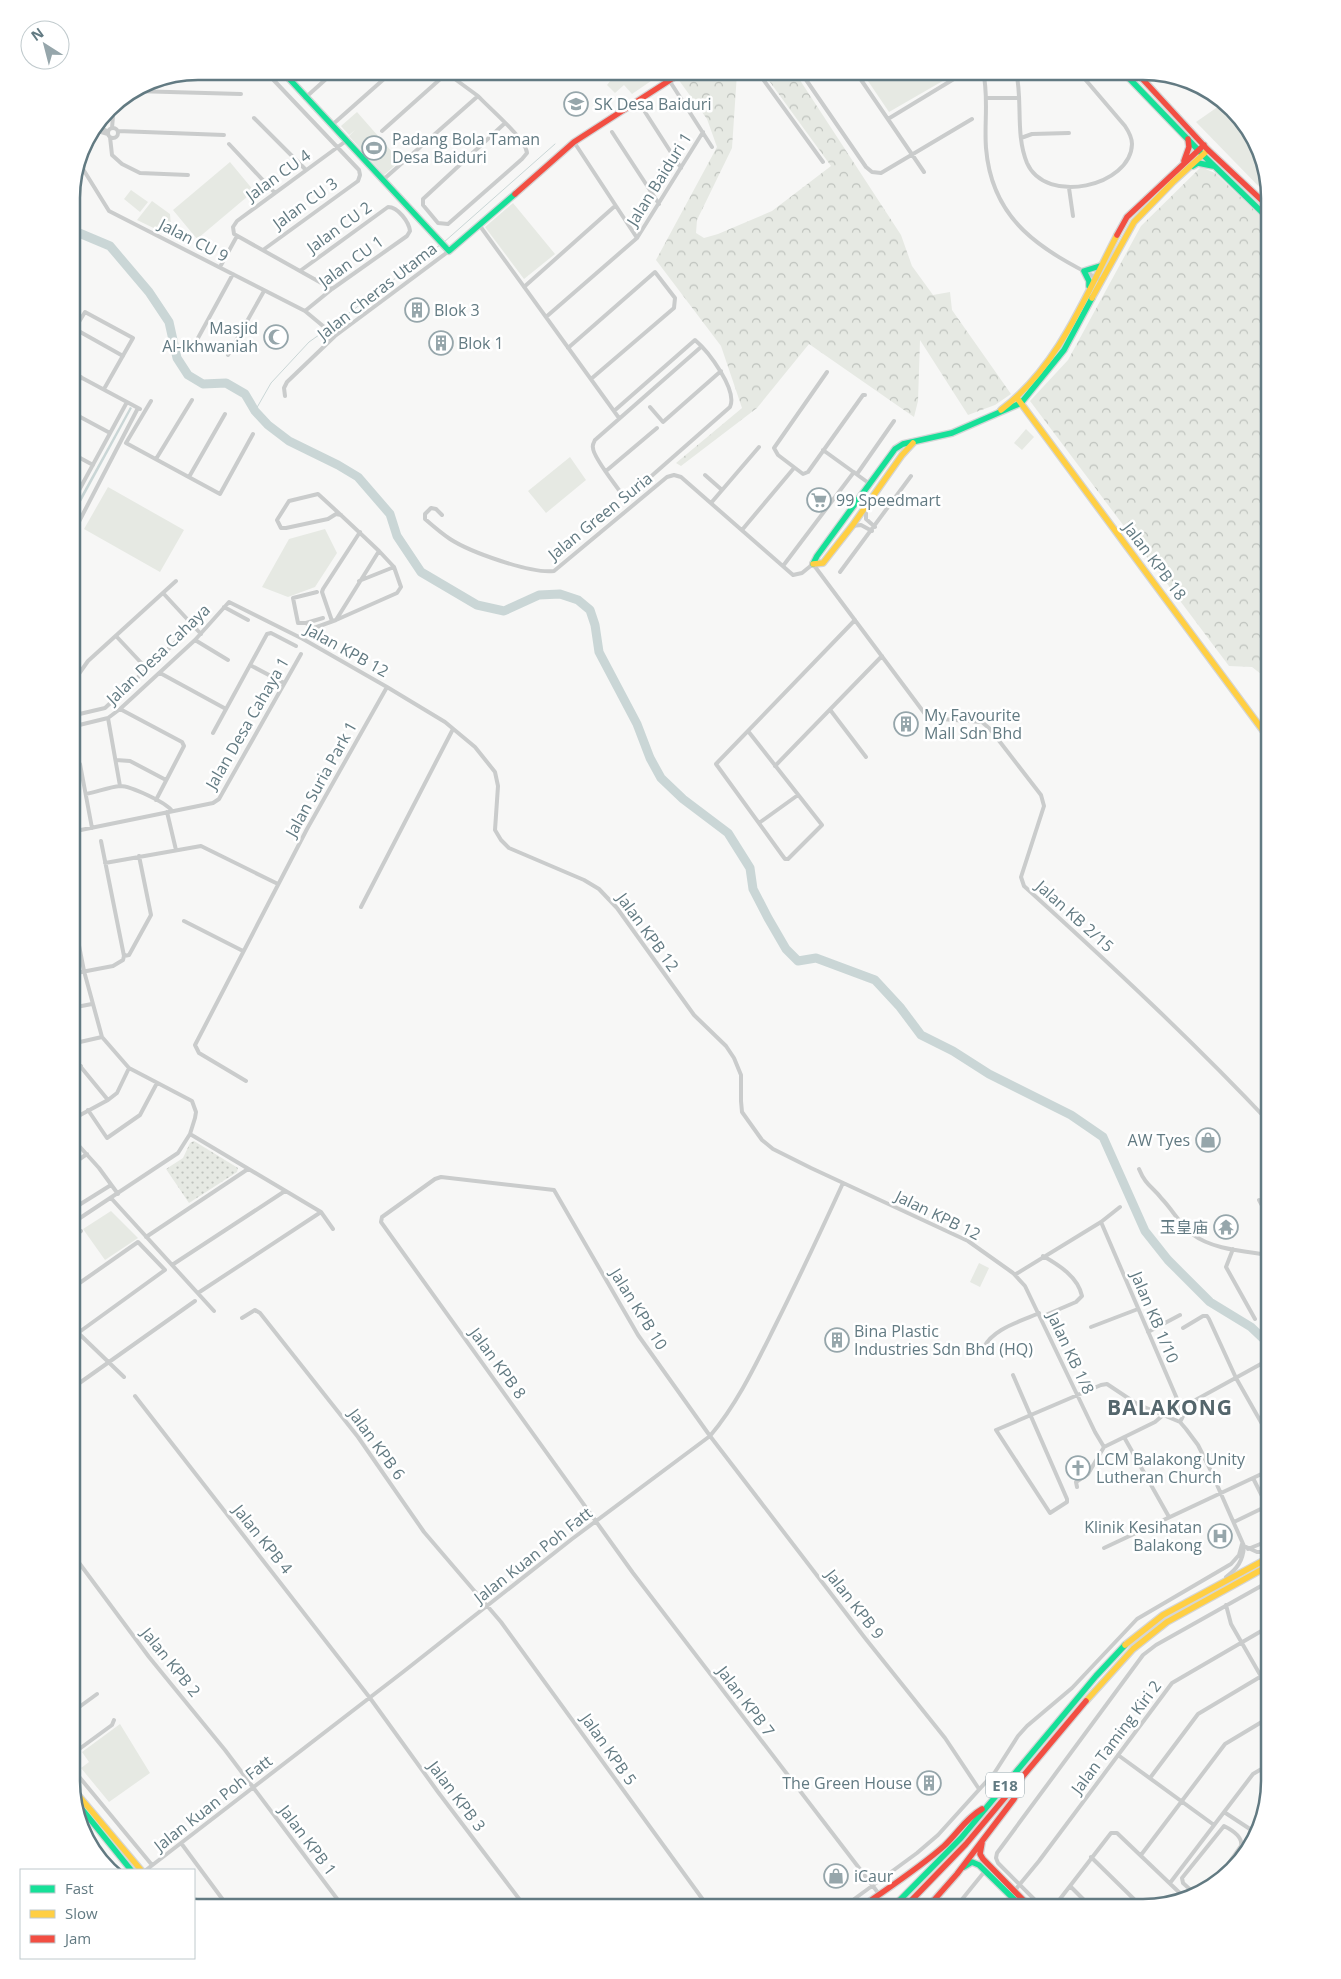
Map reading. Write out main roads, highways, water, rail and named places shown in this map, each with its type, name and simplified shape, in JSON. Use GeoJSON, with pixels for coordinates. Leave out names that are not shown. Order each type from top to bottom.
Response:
{"type":"FeatureCollection","features":[{"type":"Feature","properties":{"kind":"main road"},"geometry":{"type":"LineString","coordinates":[[290,80],[384,179],[449,251],[480,226],[574,142],[669,80]]}},
{"type":"Feature","properties":{"kind":"main road"},"geometry":{"type":"LineString","coordinates":[[1131,80],[1187,139],[1261,211]]}},
{"type":"Feature","properties":{"kind":"main road"},"geometry":{"type":"LineString","coordinates":[[1143,80],[1206,148],[1261,200]]}},
{"type":"Feature","properties":{"kind":"main road"},"geometry":{"type":"LineString","coordinates":[[914,443],[902,455],[866,507],[823,563],[813,564],[895,449],[903,444],[952,433],[1019,401],[1064,350],[1098,278],[1134,222],[1184,167],[1188,153],[1187,139]]}},
{"type":"Feature","properties":{"kind":"main road"},"geometry":{"type":"LineString","coordinates":[[1019,401],[1059,348],[1089,288],[1098,278],[1101,265],[1127,217],[1206,148]]}},
{"type":"Feature","properties":{"kind":"main road"},"geometry":{"type":"LineString","coordinates":[[1184,167],[1198,163],[1215,167]]}},
{"type":"Feature","properties":{"kind":"main road"},"geometry":{"type":"LineString","coordinates":[[1089,288],[1089,281],[1084,271],[1095,269],[1101,265]]}},
{"type":"Feature","properties":{"kind":"main road","name":"Jalan KPB 18"},"geometry":{"type":"LineString","coordinates":[[1019,401],[1261,727]]}},
{"type":"Feature","properties":{"kind":"main road","name":"E18"},"geometry":{"type":"LineString","coordinates":[[901,1899],[938,1862],[987,1807],[1113,1657],[1145,1628],[1163,1615],[1261,1562]]}},
{"type":"Feature","properties":{"kind":"main road","name":"E18"},"geometry":{"type":"LineString","coordinates":[[913,1899],[945,1868],[1099,1685],[1134,1649],[1166,1622],[1261,1570]]}},
{"type":"Feature","properties":{"kind":"main road"},"geometry":{"type":"LineString","coordinates":[[957,1874],[1014,1799],[1018,1783]]}},
{"type":"Feature","properties":{"kind":"main road"},"geometry":{"type":"LineString","coordinates":[[82,1800],[140,1869]]}},
{"type":"Feature","properties":{"kind":"main road"},"geometry":{"type":"LineString","coordinates":[[872,1899],[934,1854],[953,1838],[973,1815],[987,1807]]}},
{"type":"Feature","properties":{"kind":"main road"},"geometry":{"type":"LineString","coordinates":[[84,1812],[130,1869]]}},
{"type":"Feature","properties":{"kind":"main road"},"geometry":{"type":"LineString","coordinates":[[985,1837],[980,1847],[980,1854],[1017,1899]]}},
{"type":"Feature","properties":{"kind":"main road"},"geometry":{"type":"LineString","coordinates":[[935,1899],[966,1865],[972,1862],[979,1865],[1020,1899]]}},
{"type":"Feature","properties":{"kind":"waterway"},"geometry":{"type":"LineString","coordinates":[[443,243],[555,144]]}},
{"type":"Feature","properties":{"kind":"waterway"},"geometry":{"type":"LineString","coordinates":[[80,233],[110,246],[149,292],[169,322],[177,358],[188,375],[203,384],[226,383],[245,394],[255,411],[268,425],[289,441],[358,477],[390,514],[397,536],[421,572],[477,605],[504,611],[539,595],[560,594],[578,600],[590,610],[595,625],[599,652],[637,724],[650,758],[661,778],[683,799],[728,833],[750,868],[753,889],[786,949],[798,961],[816,958],[875,980],[900,1007],[921,1035],[953,1051],[989,1074],[1071,1115],[1103,1137],[1145,1231],[1168,1260],[1210,1302],[1251,1327],[1261,1336]]}},
{"type":"Feature","properties":{"kind":"waterway"},"geometry":{"type":"LineString","coordinates":[[329,328],[440,245]]}},
{"type":"Feature","properties":{"kind":"waterway"},"geometry":{"type":"LineString","coordinates":[[255,411],[271,383],[309,342],[326,330]]}},
{"type":"Feature","properties":{"kind":"place","name":"SK Desa Baiduri"},"geometry":{"type":"Point","coordinates":[576,104]}},
{"type":"Feature","properties":{"kind":"place","name":"Padang Bola Taman Desa Baiduri"},"geometry":{"type":"Point","coordinates":[374,148]}},
{"type":"Feature","properties":{"kind":"place","name":"Blok 3"},"geometry":{"type":"Point","coordinates":[417,310]}},
{"type":"Feature","properties":{"kind":"place","name":"Masjid Al-Ikhwaniah"},"geometry":{"type":"Point","coordinates":[276,337]}},
{"type":"Feature","properties":{"kind":"place","name":"Blok 1"},"geometry":{"type":"Point","coordinates":[441,343]}},
{"type":"Feature","properties":{"kind":"place","name":"99 Speedmart"},"geometry":{"type":"Point","coordinates":[819,500]}},
{"type":"Feature","properties":{"kind":"place","name":"My Favourite Mall Sdn Bhd"},"geometry":{"type":"Point","coordinates":[906,724]}},
{"type":"Feature","properties":{"kind":"place","name":"AW Tyes"},"geometry":{"type":"Point","coordinates":[1208,1140]}},
{"type":"Feature","properties":{"kind":"place","name":"玉皇庙"},"geometry":{"type":"Point","coordinates":[1226,1227]}},
{"type":"Feature","properties":{"kind":"place","name":"Bina Plastic Industries Sdn Bhd (HQ)"},"geometry":{"type":"Point","coordinates":[837,1340]}},
{"type":"Feature","properties":{"kind":"place","name":"LCM Balakong Unity Lutheran Church"},"geometry":{"type":"Point","coordinates":[1078,1468]}},
{"type":"Feature","properties":{"kind":"place","name":"Klinik Kesihatan Balakong"},"geometry":{"type":"Point","coordinates":[1220,1536]}},
{"type":"Feature","properties":{"kind":"place","name":"The Green House"},"geometry":{"type":"Point","coordinates":[929,1783]}},
{"type":"Feature","properties":{"kind":"place","name":"iCaur"},"geometry":{"type":"Point","coordinates":[836,1876]}},
{"type":"Feature","properties":{"kind":"district","name":"BALAKONG"},"geometry":{"type":"Point","coordinates":[1170,1407]}}]}
